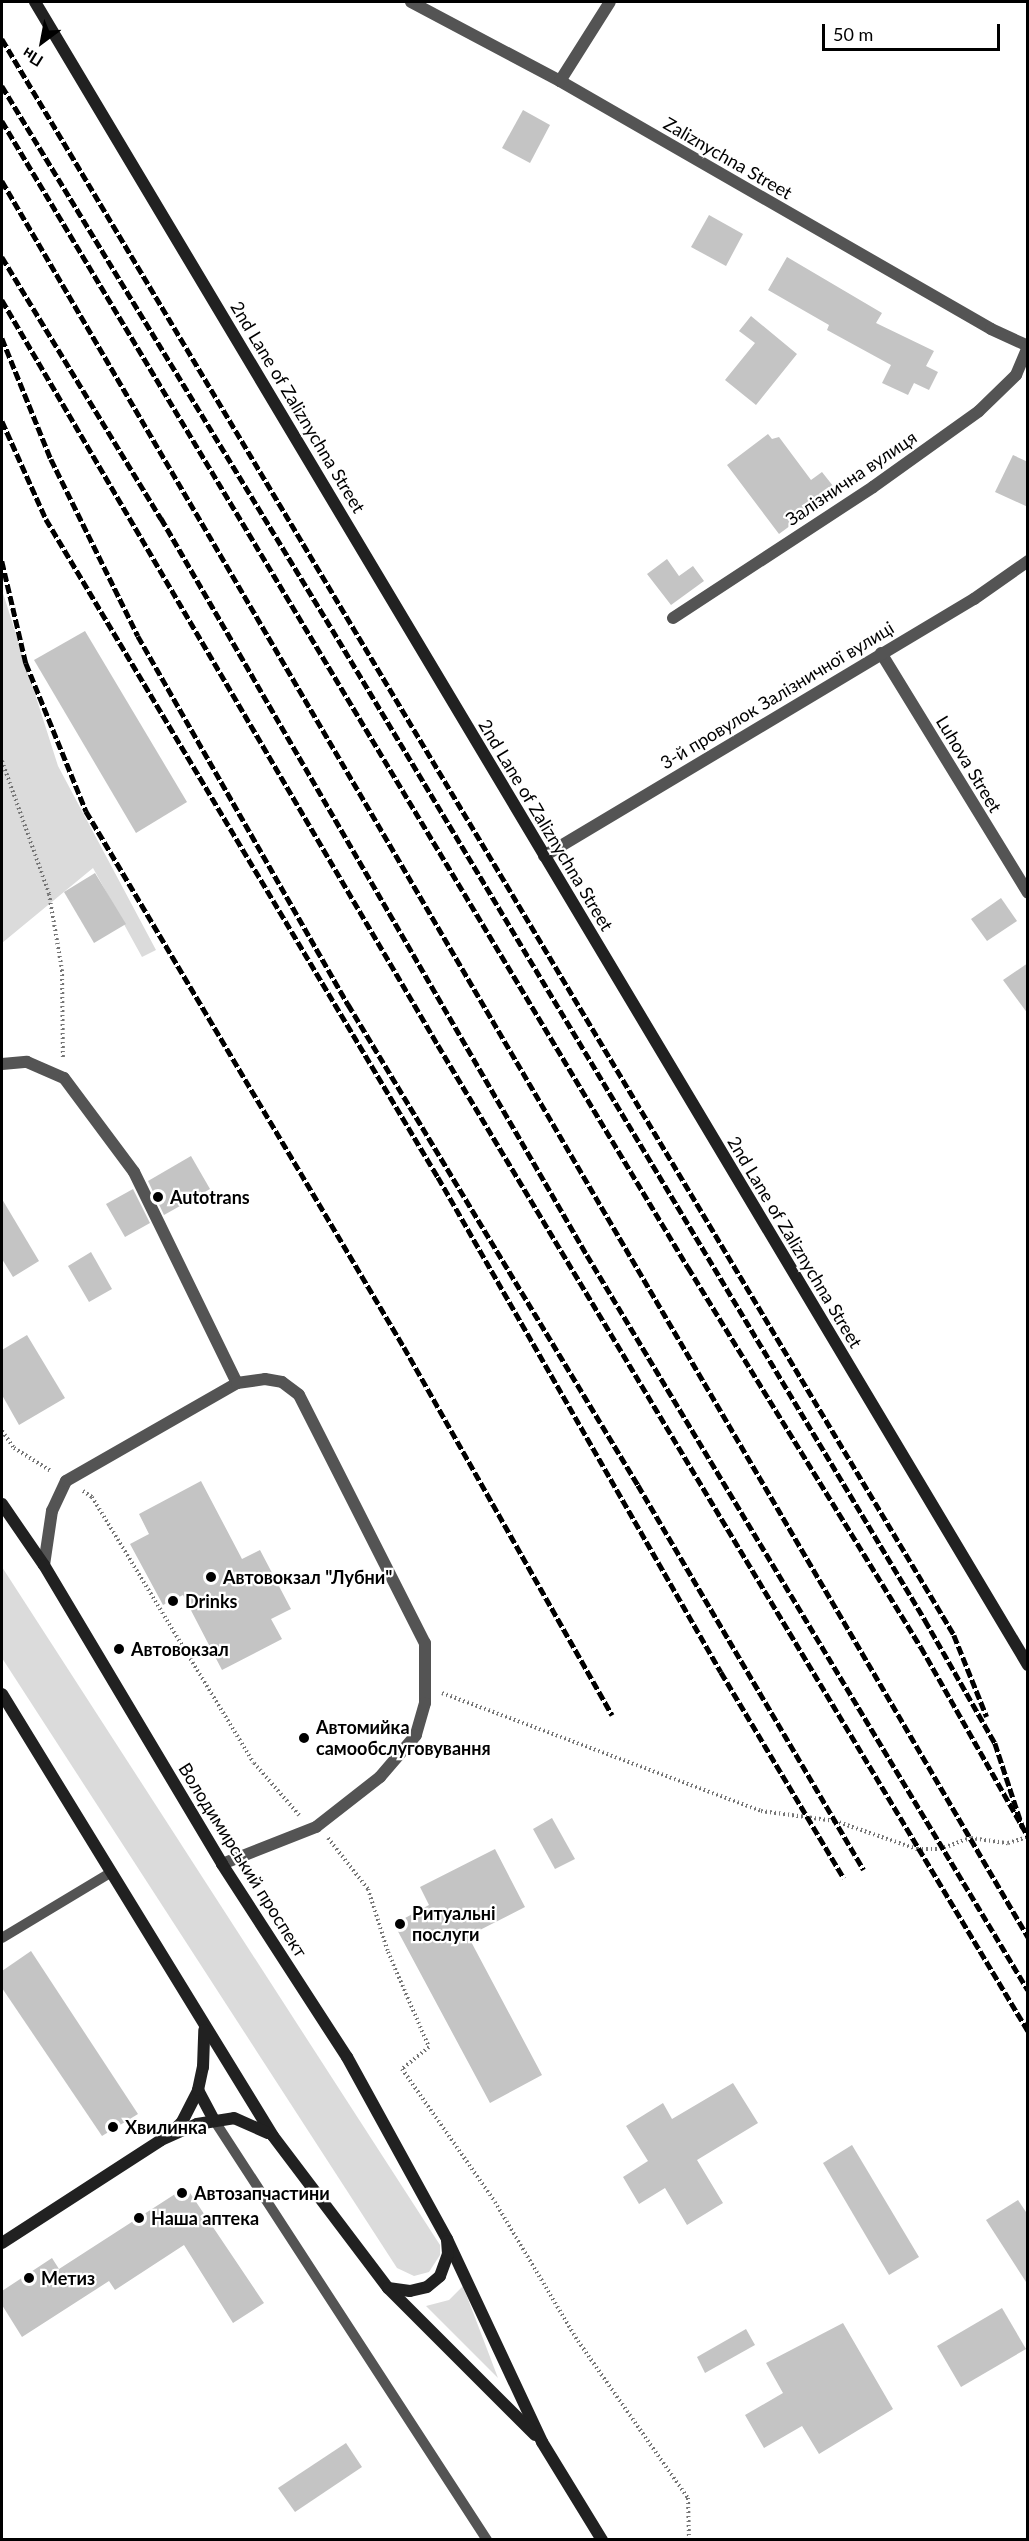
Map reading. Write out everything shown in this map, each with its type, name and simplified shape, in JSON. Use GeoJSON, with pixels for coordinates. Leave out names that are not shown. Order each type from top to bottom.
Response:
{"type":"FeatureCollection","features":[{"type":"Feature","properties":{"kind":"street","name":"2nd Lane of Zaliznychna Street"},"geometry":{"type":"LineString","coordinates":[[35,2],[1028,1665]]}},
{"type":"Feature","properties":{"kind":"street","name":"Zaliznychna Street"},"geometry":{"type":"LineString","coordinates":[[411,2],[560,81],[991,329],[1028,346]]}},
{"type":"Feature","properties":{"kind":"street"},"geometry":{"type":"LineString","coordinates":[[560,81],[610,2]]}},
{"type":"Feature","properties":{"kind":"street","name":"Залізнична вулиця"},"geometry":{"type":"LineString","coordinates":[[673,618],[873,487],[978,411],[1016,375],[1028,346]]}},
{"type":"Feature","properties":{"kind":"street","name":"3-й провулок Залізничної вулиці"},"geometry":{"type":"LineString","coordinates":[[544,856],[974,599],[1028,561]]}},
{"type":"Feature","properties":{"kind":"street","name":"Luhova Street"},"geometry":{"type":"LineString","coordinates":[[881,653],[1028,893]]}},
{"type":"Feature","properties":{"kind":"street"},"geometry":{"type":"LineString","coordinates":[[2,1064],[27,1062],[64,1078],[134,1172],[237,1383]]}},
{"type":"Feature","properties":{"kind":"street"},"geometry":{"type":"LineString","coordinates":[[44,1565],[52,1511],[66,1481],[237,1383],[265,1378],[282,1382],[299,1395],[424,1643],[426,1688],[416,1735],[402,1755],[316,1827],[222,1864]]}},
{"type":"Feature","properties":{"kind":"street","name":"Володимирський проспект"},"geometry":{"type":"LineString","coordinates":[[2,1504],[44,1565],[222,1864],[347,2057],[447,2239],[542,2442],[602,2540]]}},
{"type":"Feature","properties":{"kind":"street","name":"Володимирський проспект"},"geometry":{"type":"LineString","coordinates":[[2,1694],[204,2027],[273,2136],[388,2288],[542,2442]]}},
{"type":"Feature","properties":{"kind":"street"},"geometry":{"type":"LineString","coordinates":[[2,2243],[168,2136],[182,2122],[198,2090],[203,2067],[204,2027]]}},
{"type":"Feature","properties":{"kind":"street"},"geometry":{"type":"LineString","coordinates":[[198,2090],[214,2120]]}},
{"type":"Feature","properties":{"kind":"street"},"geometry":{"type":"LineString","coordinates":[[168,2136],[214,2120],[234,2118],[256,2124],[273,2136]]}},
{"type":"Feature","properties":{"kind":"street"},"geometry":{"type":"LineString","coordinates":[[388,2288],[410,2291],[427,2287],[440,2276],[448,2254],[447,2239]]}},
{"type":"Feature","properties":{"kind":"lane"},"geometry":{"type":"LineString","coordinates":[[2,1938],[112,1872]]}},
{"type":"Feature","properties":{"kind":"lane"},"geometry":{"type":"LineString","coordinates":[[214,2120],[487,2540]]}},
{"type":"Feature","properties":{"kind":"path"},"geometry":{"type":"LineString","coordinates":[[2,761],[49,894],[62,970],[64,1078]]}},
{"type":"Feature","properties":{"kind":"path"},"geometry":{"type":"LineString","coordinates":[[2,1431],[14,1448],[93,1497],[254,1763],[291,1809],[339,1848],[368,1889],[388,1952],[429,2047],[402,2069],[495,2202],[578,2341],[688,2498],[689,2540]]}},
{"type":"Feature","properties":{"kind":"path"},"geometry":{"type":"LineString","coordinates":[[426,1688],[760,1811],[836,1821],[917,1849],[940,1849],[971,1838],[1008,1843],[1028,1837]]}},
{"type":"Feature","properties":{"kind":"shaded area"},"geometry":{"type":"Polygon","coordinates":[[[2,590],[58,766],[156,950],[142,957],[93,868],[2,943],[2,590]]]}},
{"type":"Feature","properties":{"kind":"shaded area"},"geometry":{"type":"Polygon","coordinates":[[[2,1567],[440,2245],[440,2255],[429,2272],[414,2276],[397,2268],[2,1658],[2,1567]]]}},
{"type":"Feature","properties":{"kind":"shaded area"},"geometry":{"type":"Polygon","coordinates":[[[463,2286],[498,2378],[426,2306],[449,2300],[463,2286]]]}},
{"type":"Feature","properties":{"kind":"building"},"geometry":{"type":"Polygon","coordinates":[[[523,110],[550,125],[530,163],[502,148],[523,110]]]}},
{"type":"Feature","properties":{"kind":"building"},"geometry":{"type":"Polygon","coordinates":[[[709,215],[743,234],[726,266],[691,247],[709,215]]]}},
{"type":"Feature","properties":{"kind":"building"},"geometry":{"type":"Polygon","coordinates":[[[787,257],[882,313],[876,323],[934,351],[926,366],[938,372],[929,390],[914,383],[908,395],[882,383],[891,365],[827,330],[829,325],[768,290],[787,257]]]}},
{"type":"Feature","properties":{"kind":"building"},"geometry":{"type":"Polygon","coordinates":[[[751,316],[797,354],[756,405],[725,380],[755,343],[739,331],[751,316]]]}},
{"type":"Feature","properties":{"kind":"building"},"geometry":{"type":"Polygon","coordinates":[[[768,434],[772,439],[779,437],[811,480],[822,472],[837,491],[779,534],[727,465],[768,434]]]}},
{"type":"Feature","properties":{"kind":"building"},"geometry":{"type":"Polygon","coordinates":[[[1013,455],[1028,462],[1028,507],[995,492],[1013,455]]]}},
{"type":"Feature","properties":{"kind":"building"},"geometry":{"type":"Polygon","coordinates":[[[667,559],[679,576],[693,566],[704,581],[671,605],[647,574],[667,559]]]}},
{"type":"Feature","properties":{"kind":"building"},"geometry":{"type":"Polygon","coordinates":[[[85,631],[187,802],[136,833],[34,660],[85,631]]]}},
{"type":"Feature","properties":{"kind":"building"},"geometry":{"type":"Polygon","coordinates":[[[95,873],[126,924],[94,943],[64,892],[95,873]]]}},
{"type":"Feature","properties":{"kind":"building"},"geometry":{"type":"Polygon","coordinates":[[[1001,898],[1017,921],[987,941],[971,919],[1001,898]]]}},
{"type":"Feature","properties":{"kind":"building"},"geometry":{"type":"Polygon","coordinates":[[[1028,963],[1028,1014],[1003,980],[1028,963]]]}},
{"type":"Feature","properties":{"kind":"building"},"geometry":{"type":"Polygon","coordinates":[[[191,1156],[210,1189],[164,1215],[148,1181],[191,1156]]]}},
{"type":"Feature","properties":{"kind":"building"},"geometry":{"type":"Polygon","coordinates":[[[133,1189],[150,1223],[125,1237],[106,1204],[133,1189]]]}},
{"type":"Feature","properties":{"kind":"building"},"geometry":{"type":"Polygon","coordinates":[[[2,1199],[39,1261],[13,1277],[2,1259],[2,1199]]]}},
{"type":"Feature","properties":{"kind":"building"},"geometry":{"type":"Polygon","coordinates":[[[91,1252],[112,1289],[89,1302],[68,1266],[91,1252]]]}},
{"type":"Feature","properties":{"kind":"building"},"geometry":{"type":"Polygon","coordinates":[[[27,1335],[65,1398],[19,1425],[2,1395],[2,1350],[27,1335]]]}},
{"type":"Feature","properties":{"kind":"building","name":"Автовокзал \"Лубни\""},"geometry":{"type":"Polygon","coordinates":[[[201,1481],[242,1559],[260,1550],[291,1609],[271,1619],[282,1639],[222,1670],[183,1595],[163,1605],[130,1544],[149,1534],[139,1514],[201,1481]]]}},
{"type":"Feature","properties":{"kind":"building"},"geometry":{"type":"Polygon","coordinates":[[[552,1818],[575,1859],[555,1869],[533,1829],[552,1818]]]}},
{"type":"Feature","properties":{"kind":"building"},"geometry":{"type":"Polygon","coordinates":[[[495,1849],[525,1907],[468,1936],[542,2075],[490,2103],[394,1924],[429,1905],[420,1887],[495,1849]]]}},
{"type":"Feature","properties":{"kind":"building"},"geometry":{"type":"Polygon","coordinates":[[[31,1951],[138,2114],[102,2136],[2,1988],[2,1971],[31,1951]]]}},
{"type":"Feature","properties":{"kind":"building"},"geometry":{"type":"Polygon","coordinates":[[[733,2083],[758,2123],[697,2160],[723,2203],[687,2225],[665,2188],[639,2204],[623,2177],[648,2161],[626,2126],[663,2103],[672,2119],[733,2083]]]}},
{"type":"Feature","properties":{"kind":"building"},"geometry":{"type":"Polygon","coordinates":[[[852,2145],[919,2257],[889,2275],[823,2163],[852,2145]]]}},
{"type":"Feature","properties":{"kind":"building"},"geometry":{"type":"Polygon","coordinates":[[[186,2187],[264,2303],[233,2323],[184,2245],[115,2290],[109,2281],[22,2337],[2,2305],[2,2291],[52,2258],[59,2269],[186,2187]]]}},
{"type":"Feature","properties":{"kind":"building"},"geometry":{"type":"Polygon","coordinates":[[[1018,2200],[1028,2215],[1028,2285],[986,2220],[1018,2200]]]}},
{"type":"Feature","properties":{"kind":"building"},"geometry":{"type":"Polygon","coordinates":[[[1002,2308],[1026,2349],[961,2387],[937,2346],[1002,2308]]]}},
{"type":"Feature","properties":{"kind":"building"},"geometry":{"type":"Polygon","coordinates":[[[843,2323],[893,2409],[819,2454],[802,2426],[764,2448],[745,2415],[783,2393],[766,2363],[843,2323]]]}},
{"type":"Feature","properties":{"kind":"building"},"geometry":{"type":"Polygon","coordinates":[[[746,2329],[755,2345],[705,2373],[697,2357],[746,2329]]]}},
{"type":"Feature","properties":{"kind":"building"},"geometry":{"type":"Polygon","coordinates":[[[346,2443],[362,2467],[295,2512],[278,2488],[346,2443]]]}},
{"type":"Feature","properties":{"kind":"railway"},"geometry":{"type":"LineString","coordinates":[[2,39],[954,1635],[987,1717]]}},
{"type":"Feature","properties":{"kind":"railway"},"geometry":{"type":"LineString","coordinates":[[2,86],[326,619],[925,1620],[995,1743],[1023,1828]]}},
{"type":"Feature","properties":{"kind":"railway"},"geometry":{"type":"LineString","coordinates":[[2,121],[688,1267],[921,1647],[1028,1836]]}},
{"type":"Feature","properties":{"kind":"railway"},"geometry":{"type":"LineString","coordinates":[[2,181],[1028,1937]]}},
{"type":"Feature","properties":{"kind":"railway"},"geometry":{"type":"LineString","coordinates":[[2,257],[161,518],[587,1255],[1028,1990]]}},
{"type":"Feature","properties":{"kind":"railway"},"geometry":{"type":"LineString","coordinates":[[2,300],[438,1045],[1028,2031]]}},
{"type":"Feature","properties":{"kind":"railway"},"geometry":{"type":"LineString","coordinates":[[2,338],[51,459],[138,636],[348,1004],[638,1485],[864,1870]]}},
{"type":"Feature","properties":{"kind":"railway"},"geometry":{"type":"LineString","coordinates":[[2,421],[46,519],[438,1177],[721,1672],[844,1878]]}},
{"type":"Feature","properties":{"kind":"railway"},"geometry":{"type":"LineString","coordinates":[[2,561],[26,663],[86,811],[404,1347],[612,1715]]}},
{"type":"Feature","properties":{"kind":"place","name":"Autotrans"},"geometry":{"type":"Point","coordinates":[158,1197]}},
{"type":"Feature","properties":{"kind":"place","name":"Автовокзал \"Лубни\""},"geometry":{"type":"Point","coordinates":[211,1577]}},
{"type":"Feature","properties":{"kind":"place","name":"Drinks"},"geometry":{"type":"Point","coordinates":[173,1601]}},
{"type":"Feature","properties":{"kind":"place","name":"Автовокзал"},"geometry":{"type":"Point","coordinates":[119,1649]}},
{"type":"Feature","properties":{"kind":"place","name":"Автомийка самообслуговування"},"geometry":{"type":"Point","coordinates":[304,1738]}},
{"type":"Feature","properties":{"kind":"place","name":"Ритуальні послуги"},"geometry":{"type":"Point","coordinates":[400,1924]}},
{"type":"Feature","properties":{"kind":"place","name":"Хвилинка"},"geometry":{"type":"Point","coordinates":[113,2127]}},
{"type":"Feature","properties":{"kind":"place","name":"Автозапчастини"},"geometry":{"type":"Point","coordinates":[182,2193]}},
{"type":"Feature","properties":{"kind":"place","name":"Наша аптека"},"geometry":{"type":"Point","coordinates":[139,2218]}},
{"type":"Feature","properties":{"kind":"place","name":"Метиз"},"geometry":{"type":"Point","coordinates":[29,2278]}}]}
